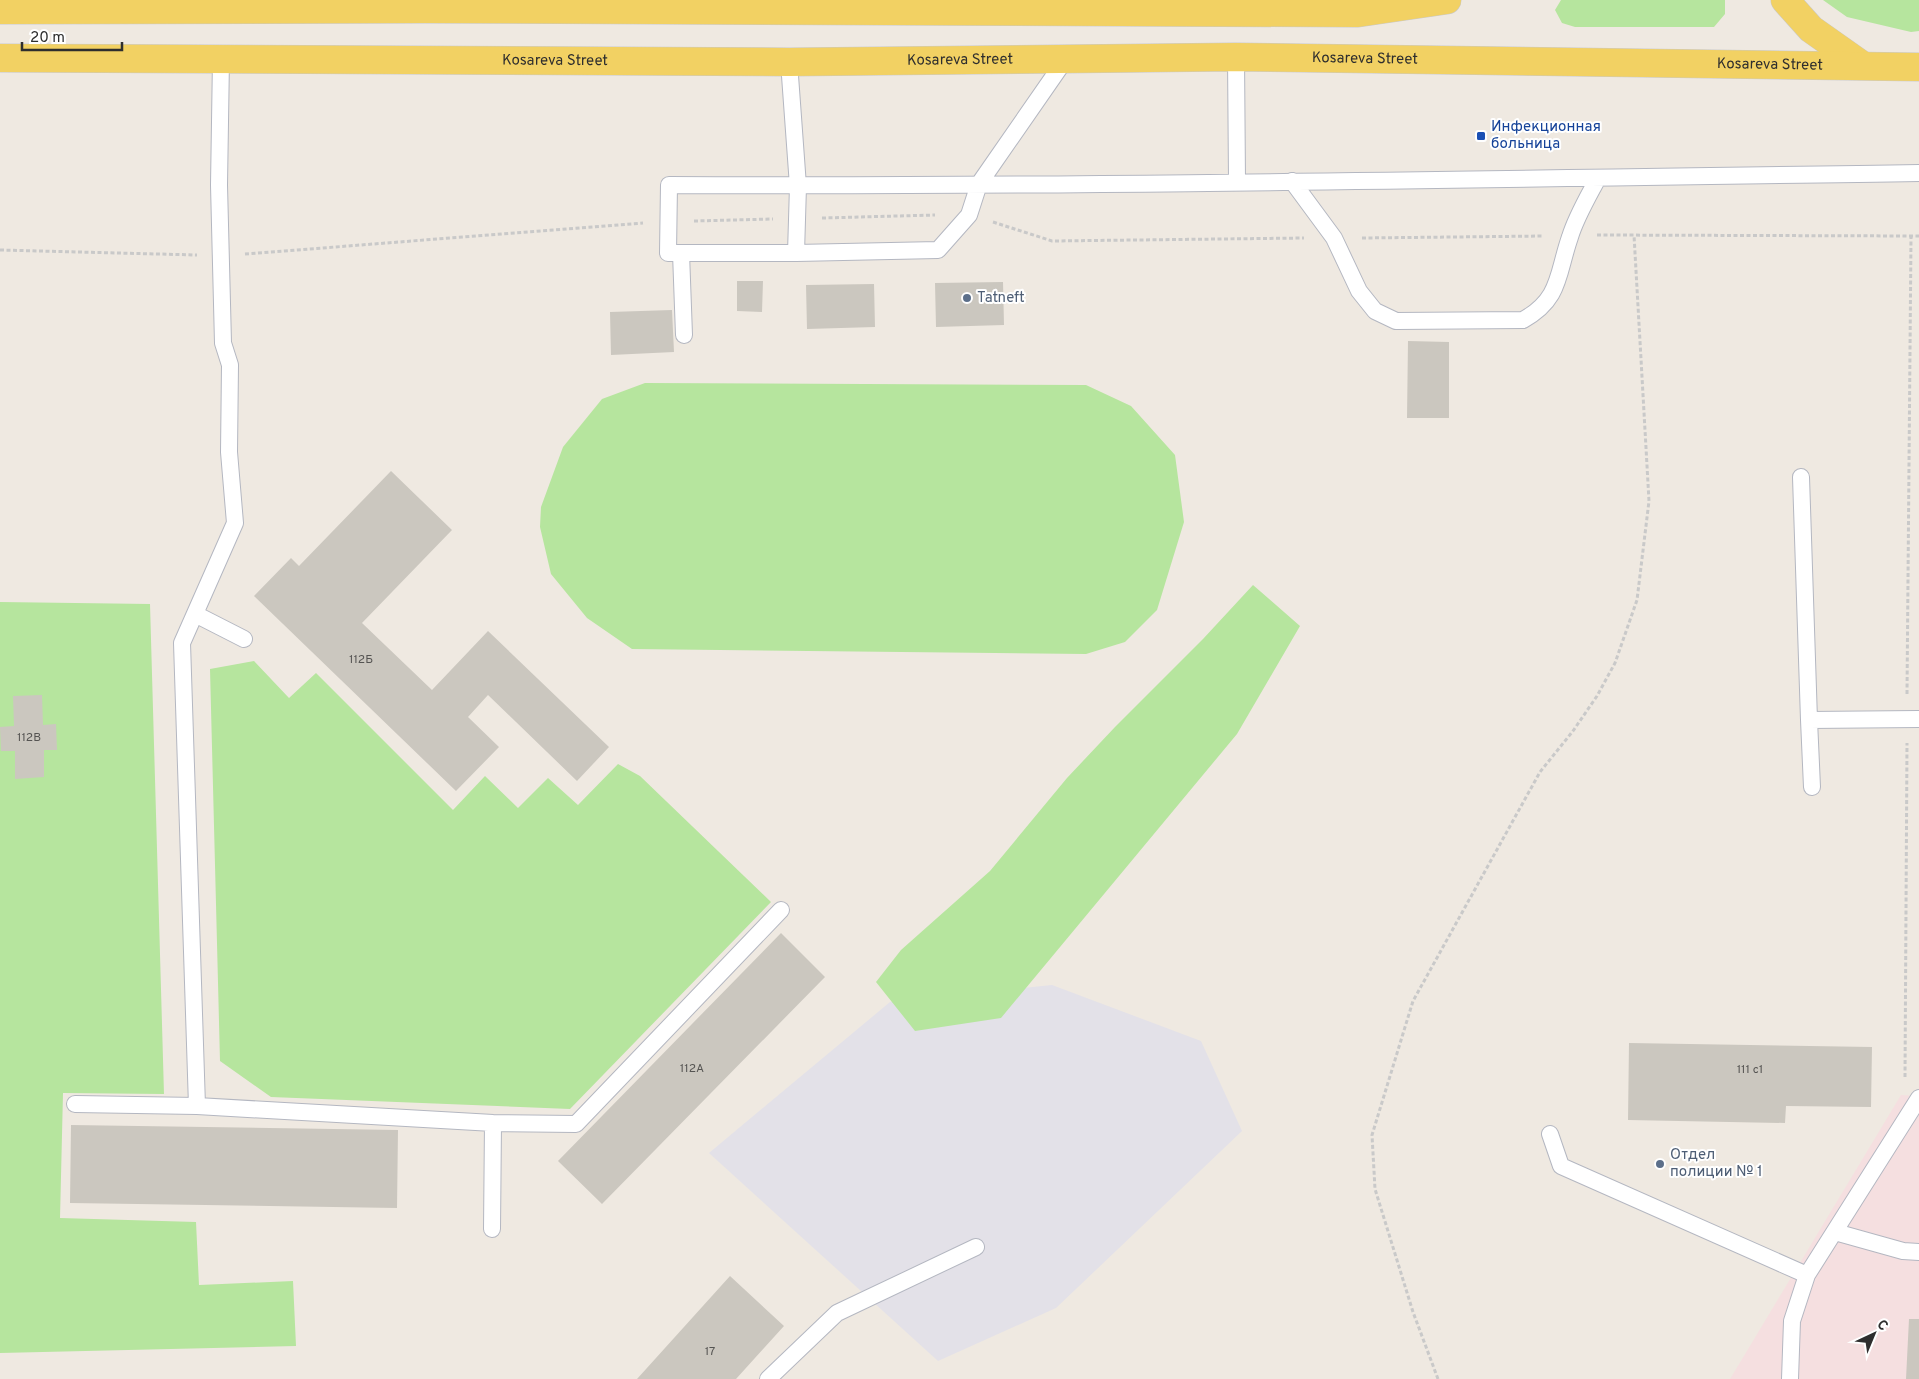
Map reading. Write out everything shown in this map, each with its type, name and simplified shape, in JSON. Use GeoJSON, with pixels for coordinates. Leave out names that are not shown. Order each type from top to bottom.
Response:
{"type":"FeatureCollection","features":[{"type":"Feature","properties":{"kind":"main road"},"geometry":{"type":"LineString","coordinates":[[0,10],[425,9],[1358,13],[1447,0]]}},
{"type":"Feature","properties":{"kind":"main road"},"geometry":{"type":"LineString","coordinates":[[1785,0],[1811,29],[1862,66]]}},
{"type":"Feature","properties":{"kind":"main road","name":"Kosareva Street"},"geometry":{"type":"LineString","coordinates":[[0,58],[789,62],[1236,57],[1919,68]]}},
{"type":"Feature","properties":{"kind":"lane"},"geometry":{"type":"LineString","coordinates":[[1236,57],[1237,181]]}},
{"type":"Feature","properties":{"kind":"lane"},"geometry":{"type":"LineString","coordinates":[[197,1106],[182,643],[235,523],[229,452],[230,365],[223,343],[219,185],[221,59]]}},
{"type":"Feature","properties":{"kind":"lane"},"geometry":{"type":"LineString","coordinates":[[1065,60],[979,184],[969,215],[938,250],[668,253],[669,185],[798,186],[979,184],[1237,181],[1598,178],[1919,174]]}},
{"type":"Feature","properties":{"kind":"lane"},"geometry":{"type":"LineString","coordinates":[[789,62],[798,186],[796,253]]}},
{"type":"Feature","properties":{"kind":"lane"},"geometry":{"type":"LineString","coordinates":[[1292,181],[1334,238],[1359,291],[1376,311],[1396,321],[1523,320],[1539,311],[1554,292],[1570,236],[1598,178]]}},
{"type":"Feature","properties":{"kind":"lane"},"geometry":{"type":"LineString","coordinates":[[681,253],[684,335]]}},
{"type":"Feature","properties":{"kind":"lane"},"geometry":{"type":"LineString","coordinates":[[1801,477],[1812,787]]}},
{"type":"Feature","properties":{"kind":"lane"},"geometry":{"type":"LineString","coordinates":[[195,614],[244,640]]}},
{"type":"Feature","properties":{"kind":"lane"},"geometry":{"type":"LineString","coordinates":[[1809,720],[1913,719]]}},
{"type":"Feature","properties":{"kind":"lane"},"geometry":{"type":"LineString","coordinates":[[75,1104],[197,1106],[493,1123],[576,1124],[781,910]]}},
{"type":"Feature","properties":{"kind":"lane"},"geometry":{"type":"LineString","coordinates":[[1790,1379],[1792,1321],[1807,1274],[1919,1098]]}},
{"type":"Feature","properties":{"kind":"lane"},"geometry":{"type":"LineString","coordinates":[[492,1229],[493,1123]]}},
{"type":"Feature","properties":{"kind":"lane"},"geometry":{"type":"LineString","coordinates":[[1550,1134],[1561,1166],[1807,1274]]}},
{"type":"Feature","properties":{"kind":"lane"},"geometry":{"type":"LineString","coordinates":[[1835,1232],[1903,1251],[1919,1252]]}},
{"type":"Feature","properties":{"kind":"lane"},"geometry":{"type":"LineString","coordinates":[[768,1379],[837,1313],[976,1247]]}},
{"type":"Feature","properties":{"kind":"path"},"geometry":{"type":"LineString","coordinates":[[1438,1379],[1413,1312],[1375,1189],[1372,1135],[1413,1001],[1540,772],[1573,731],[1597,696],[1615,663],[1637,600],[1649,501],[1634,235]]}},
{"type":"Feature","properties":{"kind":"path"},"geometry":{"type":"LineString","coordinates":[[1905,1077],[1913,719],[1910,237]]}},
{"type":"Feature","properties":{"kind":"shaded area"},"geometry":{"type":"Polygon","coordinates":[[[1052,985],[1201,1041],[1242,1131],[1056,1308],[938,1361],[709,1153],[890,1002],[1052,985]]]}},
{"type":"Feature","properties":{"kind":"shaded area"},"geometry":{"type":"Polygon","coordinates":[[[1901,1095],[1919,1096],[1919,1379],[1730,1379],[1901,1095]]]}},
{"type":"Feature","properties":{"kind":"green space"},"geometry":{"type":"Polygon","coordinates":[[[1561,0],[1725,0],[1725,14],[1714,27],[1575,27],[1562,23],[1555,10],[1561,0]]]}},
{"type":"Feature","properties":{"kind":"green space"},"geometry":{"type":"Polygon","coordinates":[[[1823,0],[1919,0],[1919,31],[1911,32],[1847,17],[1823,0]]]}},
{"type":"Feature","properties":{"kind":"green space"},"geometry":{"type":"Polygon","coordinates":[[[645,383],[1086,385],[1131,406],[1175,455],[1184,522],[1157,610],[1125,642],[1086,654],[632,649],[587,618],[551,574],[540,527],[541,507],[563,447],[602,399],[645,383]]]}},
{"type":"Feature","properties":{"kind":"green space"},"geometry":{"type":"Polygon","coordinates":[[[1253,585],[1300,626],[1237,734],[1001,1018],[915,1031],[876,982],[901,950],[990,871],[1067,778],[1253,585]]]}},
{"type":"Feature","properties":{"kind":"green space"},"geometry":{"type":"Polygon","coordinates":[[[0,602],[150,604],[164,1094],[63,1093],[60,1218],[196,1222],[199,1285],[293,1281],[296,1346],[0,1353],[0,602]]]}},
{"type":"Feature","properties":{"kind":"green space"},"geometry":{"type":"Polygon","coordinates":[[[254,661],[289,698],[316,673],[453,810],[485,776],[518,808],[548,778],[578,805],[618,764],[640,776],[771,902],[570,1109],[271,1097],[220,1061],[210,669],[254,661]]]}},
{"type":"Feature","properties":{"kind":"building"},"geometry":{"type":"Polygon","coordinates":[[[737,281],[763,281],[762,312],[737,311],[737,281]]]}},
{"type":"Feature","properties":{"kind":"building"},"geometry":{"type":"Polygon","coordinates":[[[1003,282],[1004,325],[936,327],[935,283],[1003,282]]]}},
{"type":"Feature","properties":{"kind":"building"},"geometry":{"type":"Polygon","coordinates":[[[874,284],[875,327],[807,329],[806,285],[874,284]]]}},
{"type":"Feature","properties":{"kind":"building"},"geometry":{"type":"Polygon","coordinates":[[[672,310],[674,352],[611,355],[610,312],[672,310]]]}},
{"type":"Feature","properties":{"kind":"building"},"geometry":{"type":"Polygon","coordinates":[[[1408,341],[1449,342],[1449,418],[1407,418],[1408,341]]]}},
{"type":"Feature","properties":{"kind":"building"},"geometry":{"type":"Polygon","coordinates":[[[391,471],[452,530],[362,623],[432,690],[488,631],[609,747],[577,781],[488,695],[468,717],[499,747],[456,791],[254,596],[291,558],[299,566],[391,471]]]}},
{"type":"Feature","properties":{"kind":"building"},"geometry":{"type":"Polygon","coordinates":[[[42,695],[43,725],[56,724],[57,750],[44,750],[44,777],[15,779],[15,751],[1,751],[0,727],[14,726],[13,696],[42,695]]]}},
{"type":"Feature","properties":{"kind":"building"},"geometry":{"type":"Polygon","coordinates":[[[781,933],[825,977],[602,1204],[558,1161],[781,933]]]}},
{"type":"Feature","properties":{"kind":"building"},"geometry":{"type":"Polygon","coordinates":[[[1629,1043],[1872,1047],[1871,1107],[1786,1106],[1785,1123],[1628,1120],[1629,1043]]]}},
{"type":"Feature","properties":{"kind":"building"},"geometry":{"type":"Polygon","coordinates":[[[71,1125],[398,1130],[397,1208],[70,1203],[71,1125]]]}},
{"type":"Feature","properties":{"kind":"building"},"geometry":{"type":"Polygon","coordinates":[[[730,1276],[784,1326],[736,1379],[637,1379],[730,1276]]]}},
{"type":"Feature","properties":{"kind":"building"},"geometry":{"type":"Polygon","coordinates":[[[1909,1319],[1919,1319],[1919,1379],[1906,1379],[1909,1319]]]}},
{"type":"Feature","properties":{"kind":"place","name":"Инфекционная больница"},"geometry":{"type":"Point","coordinates":[1481,136]}},
{"type":"Feature","properties":{"kind":"place","name":"Tatneft"},"geometry":{"type":"Point","coordinates":[967,298]}},
{"type":"Feature","properties":{"kind":"place","name":"Отдел полиции № 1"},"geometry":{"type":"Point","coordinates":[1660,1164]}}]}
